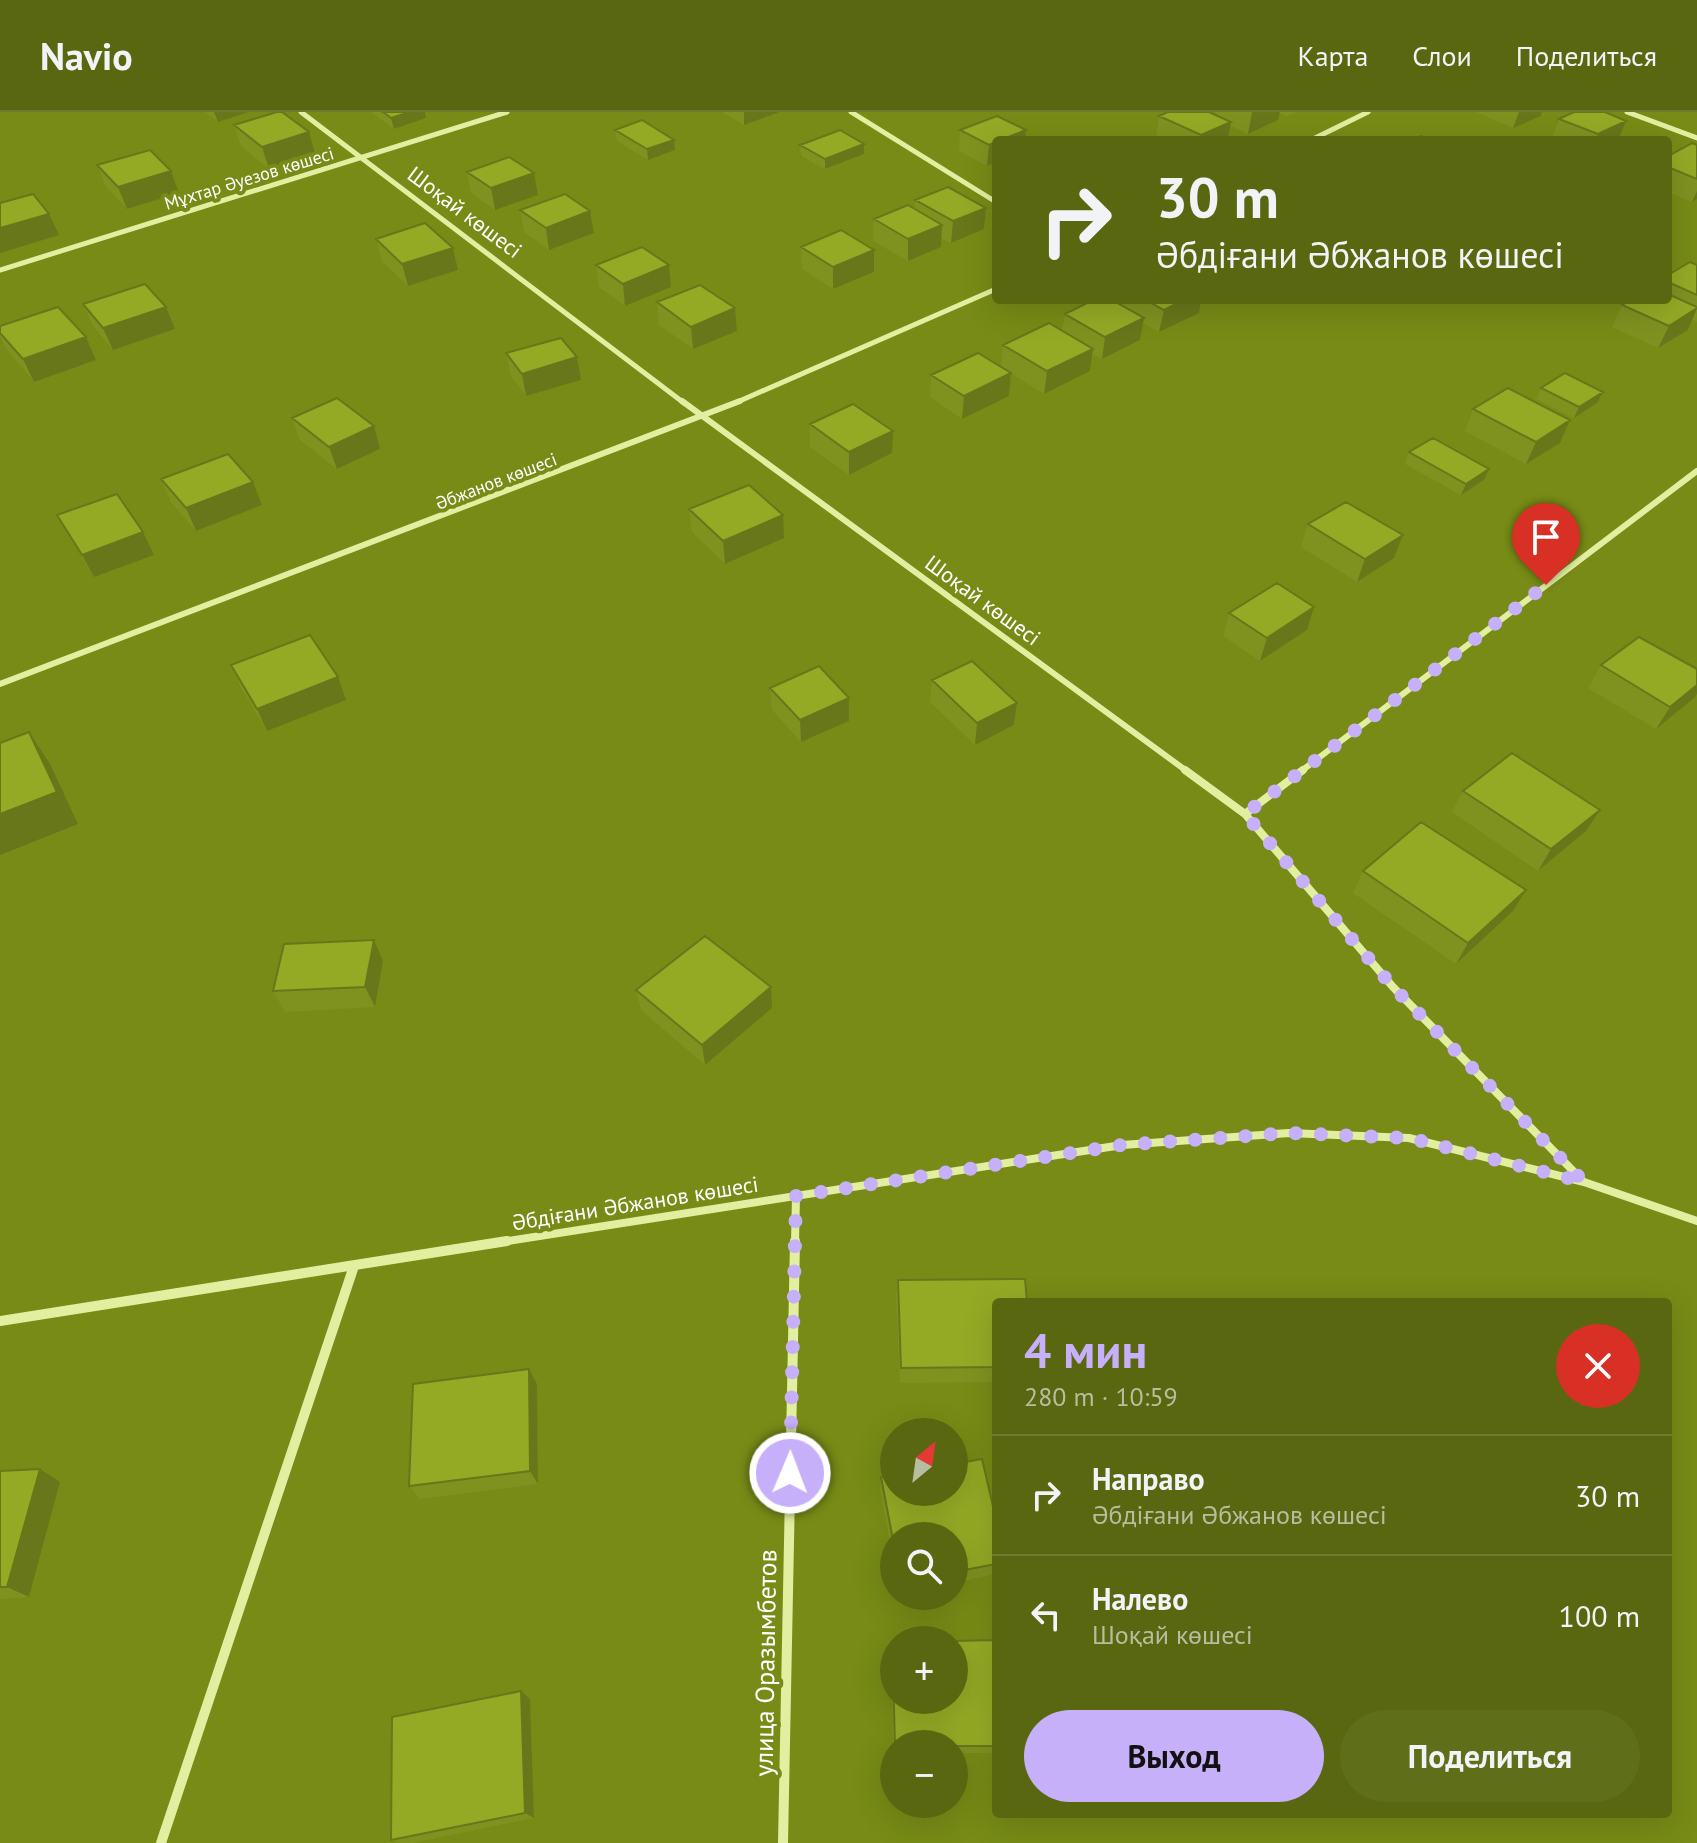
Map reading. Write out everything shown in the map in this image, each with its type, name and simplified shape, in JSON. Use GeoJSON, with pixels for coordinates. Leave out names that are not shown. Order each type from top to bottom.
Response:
{"type":"FeatureCollection","features":[{"type":"Feature","properties":{"kind":"street","name":"Шоқай көшесі"},"geometry":{"type":"LineString","coordinates":[[301,112],[703,417],[1245,814],[1393,987],[1584,1182]]}},
{"type":"Feature","properties":{"kind":"street","name":"Мұхтар Әуезов көшесі"},"geometry":{"type":"LineString","coordinates":[[0,270],[507,112]]}},
{"type":"Feature","properties":{"kind":"street"},"geometry":{"type":"LineString","coordinates":[[851,112],[992,200]]}},
{"type":"Feature","properties":{"kind":"street"},"geometry":{"type":"LineString","coordinates":[[1319,136],[1368,112]]}},
{"type":"Feature","properties":{"kind":"street"},"geometry":{"type":"LineString","coordinates":[[1627,112],[1697,138]]}},
{"type":"Feature","properties":{"kind":"street","name":"Әбжанов көшесі"},"geometry":{"type":"LineString","coordinates":[[0,684],[703,417],[992,291]]}},
{"type":"Feature","properties":{"kind":"street"},"geometry":{"type":"LineString","coordinates":[[1245,814],[1697,471]]}},
{"type":"Feature","properties":{"kind":"street","name":"Әбдіғани Әбжанов көшесі"},"geometry":{"type":"LineString","coordinates":[[0,1321],[1122,1145],[1289,1133],[1409,1138],[1584,1182],[1697,1221]]}},
{"type":"Feature","properties":{"kind":"street","name":"улица Оразымбетов"},"geometry":{"type":"LineString","coordinates":[[783,1843],[796,1196]]}},
{"type":"Feature","properties":{"kind":"street"},"geometry":{"type":"LineString","coordinates":[[161,1843],[354,1266]]}},
{"type":"Feature","properties":{"kind":"building"},"geometry":{"type":"Polygon","coordinates":[[[282,112],[309,132],[262,147],[234,125],[282,112]]]}},
{"type":"Feature","properties":{"kind":"building"},"geometry":{"type":"Polygon","coordinates":[[[383,112],[410,112],[391,118],[383,112]]]}},
{"type":"Feature","properties":{"kind":"building"},"geometry":{"type":"Polygon","coordinates":[[[1168,112],[1209,112],[1231,122],[1201,135],[1159,116],[1168,112]]]}},
{"type":"Feature","properties":{"kind":"building"},"geometry":{"type":"Polygon","coordinates":[[[1574,112],[1605,112],[1626,121],[1598,134],[1559,119],[1574,112]]]}},
{"type":"Feature","properties":{"kind":"building"},"geometry":{"type":"Polygon","coordinates":[[[997,116],[1026,130],[1011,136],[992,136],[992,144],[989,145],[960,130],[997,116]]]}},
{"type":"Feature","properties":{"kind":"building"},"geometry":{"type":"Polygon","coordinates":[[[642,120],[674,140],[647,149],[615,130],[642,120]]]}},
{"type":"Feature","properties":{"kind":"building"},"geometry":{"type":"Polygon","coordinates":[[[840,130],[864,144],[825,159],[800,145],[840,130]]]}},
{"type":"Feature","properties":{"kind":"building"},"geometry":{"type":"Polygon","coordinates":[[[1692,143],[1697,145],[1697,179],[1672,169],[1672,154],[1692,143]]]}},
{"type":"Feature","properties":{"kind":"building"},"geometry":{"type":"Polygon","coordinates":[[[150,150],[171,171],[118,187],[97,165],[150,150]]]}},
{"type":"Feature","properties":{"kind":"building"},"geometry":{"type":"Polygon","coordinates":[[[509,157],[534,173],[491,188],[467,172],[509,157]]]}},
{"type":"Feature","properties":{"kind":"building"},"geometry":{"type":"Polygon","coordinates":[[[948,187],[986,208],[953,221],[915,200],[948,187]]]}},
{"type":"Feature","properties":{"kind":"building"},"geometry":{"type":"Polygon","coordinates":[[[33,194],[49,214],[0,228],[0,203],[33,194]]]}},
{"type":"Feature","properties":{"kind":"building"},"geometry":{"type":"Polygon","coordinates":[[[565,194],[590,211],[546,228],[520,210],[565,194]]]}},
{"type":"Feature","properties":{"kind":"building"},"geometry":{"type":"Polygon","coordinates":[[[908,205],[942,225],[908,239],[874,219],[908,205]]]}},
{"type":"Feature","properties":{"kind":"building"},"geometry":{"type":"Polygon","coordinates":[[[425,223],[453,248],[402,264],[376,239],[425,223]]]}},
{"type":"Feature","properties":{"kind":"building"},"geometry":{"type":"Polygon","coordinates":[[[841,230],[874,250],[833,267],[801,247],[841,230]]]}},
{"type":"Feature","properties":{"kind":"building"},"geometry":{"type":"Polygon","coordinates":[[[642,247],[669,265],[623,284],[596,265],[642,247]]]}},
{"type":"Feature","properties":{"kind":"building"},"geometry":{"type":"Polygon","coordinates":[[[1690,262],[1697,265],[1697,295],[1672,284],[1672,273],[1690,262]]]}},
{"type":"Feature","properties":{"kind":"building"},"geometry":{"type":"Polygon","coordinates":[[[145,284],[166,307],[103,328],[83,304],[145,284]]]}},
{"type":"Feature","properties":{"kind":"building"},"geometry":{"type":"Polygon","coordinates":[[[700,285],[735,308],[691,327],[657,302],[700,285]]]}},
{"type":"Feature","properties":{"kind":"building"},"geometry":{"type":"Polygon","coordinates":[[[1672,296],[1697,308],[1669,326],[1622,305],[1672,304],[1672,296]]]}},
{"type":"Feature","properties":{"kind":"building"},"geometry":{"type":"Polygon","coordinates":[[[1085,304],[1119,304],[1144,318],[1105,337],[1065,314],[1085,304]]]}},
{"type":"Feature","properties":{"kind":"building"},"geometry":{"type":"Polygon","coordinates":[[[1153,304],[1176,304],[1164,310],[1153,304]]]}},
{"type":"Feature","properties":{"kind":"building"},"geometry":{"type":"Polygon","coordinates":[[[58,307],[86,337],[23,359],[0,333],[0,326],[58,307]]]}},
{"type":"Feature","properties":{"kind":"building"},"geometry":{"type":"Polygon","coordinates":[[[1049,323],[1093,349],[1047,371],[1003,345],[1049,323]]]}},
{"type":"Feature","properties":{"kind":"building"},"geometry":{"type":"Polygon","coordinates":[[[561,338],[577,357],[522,374],[506,353],[561,338]]]}},
{"type":"Feature","properties":{"kind":"building"},"geometry":{"type":"Polygon","coordinates":[[[978,353],[1011,373],[964,396],[931,375],[978,353]]]}},
{"type":"Feature","properties":{"kind":"building"},"geometry":{"type":"Polygon","coordinates":[[[1565,373],[1603,392],[1579,407],[1541,388],[1565,373]]]}},
{"type":"Feature","properties":{"kind":"building"},"geometry":{"type":"Polygon","coordinates":[[[1508,388],[1570,420],[1536,442],[1473,409],[1508,388]]]}},
{"type":"Feature","properties":{"kind":"building"},"geometry":{"type":"Polygon","coordinates":[[[337,398],[374,426],[329,447],[292,418],[337,398]]]}},
{"type":"Feature","properties":{"kind":"building"},"geometry":{"type":"Polygon","coordinates":[[[853,404],[893,431],[849,452],[810,424],[853,404]]]}},
{"type":"Feature","properties":{"kind":"building"},"geometry":{"type":"Polygon","coordinates":[[[1433,438],[1489,469],[1466,484],[1409,452],[1433,438]]]}},
{"type":"Feature","properties":{"kind":"building"},"geometry":{"type":"Polygon","coordinates":[[[228,454],[253,482],[186,508],[161,479],[228,454]]]}},
{"type":"Feature","properties":{"kind":"building"},"geometry":{"type":"Polygon","coordinates":[[[749,485],[783,515],[723,541],[689,509],[749,485]]]}},
{"type":"Feature","properties":{"kind":"building"},"geometry":{"type":"Polygon","coordinates":[[[117,494],[143,532],[82,555],[57,515],[117,494]]]}},
{"type":"Feature","properties":{"kind":"building"},"geometry":{"type":"Polygon","coordinates":[[[1346,502],[1403,535],[1365,559],[1308,524],[1346,502]]]}},
{"type":"Feature","properties":{"kind":"building"},"geometry":{"type":"Polygon","coordinates":[[[1277,583],[1314,607],[1267,638],[1229,613],[1277,583]]]}},
{"type":"Feature","properties":{"kind":"building"},"geometry":{"type":"Polygon","coordinates":[[[310,635],[338,677],[257,709],[231,665],[310,635]]]}},
{"type":"Feature","properties":{"kind":"building"},"geometry":{"type":"Polygon","coordinates":[[[1639,637],[1697,669],[1697,685],[1670,707],[1601,665],[1639,637]]]}},
{"type":"Feature","properties":{"kind":"building"},"geometry":{"type":"Polygon","coordinates":[[[972,661],[1017,703],[977,723],[932,680],[972,661]]]}},
{"type":"Feature","properties":{"kind":"building"},"geometry":{"type":"Polygon","coordinates":[[[819,666],[849,698],[800,720],[770,688],[819,666]]]}},
{"type":"Feature","properties":{"kind":"building"},"geometry":{"type":"Polygon","coordinates":[[[29,732],[57,792],[0,814],[0,743],[29,732]]]}},
{"type":"Feature","properties":{"kind":"building"},"geometry":{"type":"Polygon","coordinates":[[[1512,753],[1600,810],[1551,849],[1463,791],[1512,753]]]}},
{"type":"Feature","properties":{"kind":"building"},"geometry":{"type":"Polygon","coordinates":[[[1421,822],[1526,890],[1468,943],[1363,871],[1421,822]]]}},
{"type":"Feature","properties":{"kind":"building"},"geometry":{"type":"Polygon","coordinates":[[[705,936],[771,987],[702,1045],[636,990],[705,936]]]}},
{"type":"Feature","properties":{"kind":"building"},"geometry":{"type":"Polygon","coordinates":[[[374,940],[365,987],[273,991],[284,944],[374,940]]]}},
{"type":"Feature","properties":{"kind":"building"},"geometry":{"type":"Polygon","coordinates":[[[1025,1279],[1027,1298],[992,1298],[992,1367],[901,1368],[898,1280],[1025,1279]]]}},
{"type":"Feature","properties":{"kind":"building"},"geometry":{"type":"Polygon","coordinates":[[[529,1369],[530,1471],[409,1486],[413,1384],[529,1369]]]}},
{"type":"Feature","properties":{"kind":"building"},"geometry":{"type":"Polygon","coordinates":[[[982,1459],[992,1502],[992,1565],[968,1569],[968,1522],[890,1522],[887,1506],[968,1506],[968,1462],[982,1459]]]}},
{"type":"Feature","properties":{"kind":"building"},"geometry":{"type":"Polygon","coordinates":[[[40,1469],[7,1587],[0,1587],[0,1471],[40,1469]]]}},
{"type":"Feature","properties":{"kind":"building"},"geometry":{"type":"Polygon","coordinates":[[[992,1640],[992,1746],[968,1746],[968,1730],[895,1730],[894,1714],[968,1714],[968,1641],[992,1640]]]}},
{"type":"Feature","properties":{"kind":"building"},"geometry":{"type":"Polygon","coordinates":[[[521,1691],[525,1813],[391,1840],[392,1717],[521,1691]]]}},
{"type":"Feature","properties":{"kind":"route"},"geometry":{"type":"LineString","coordinates":[[790,1473],[796,1196],[1122,1145],[1289,1133],[1409,1138],[1584,1182],[1393,987],[1245,814],[1546,585]]}}]}
